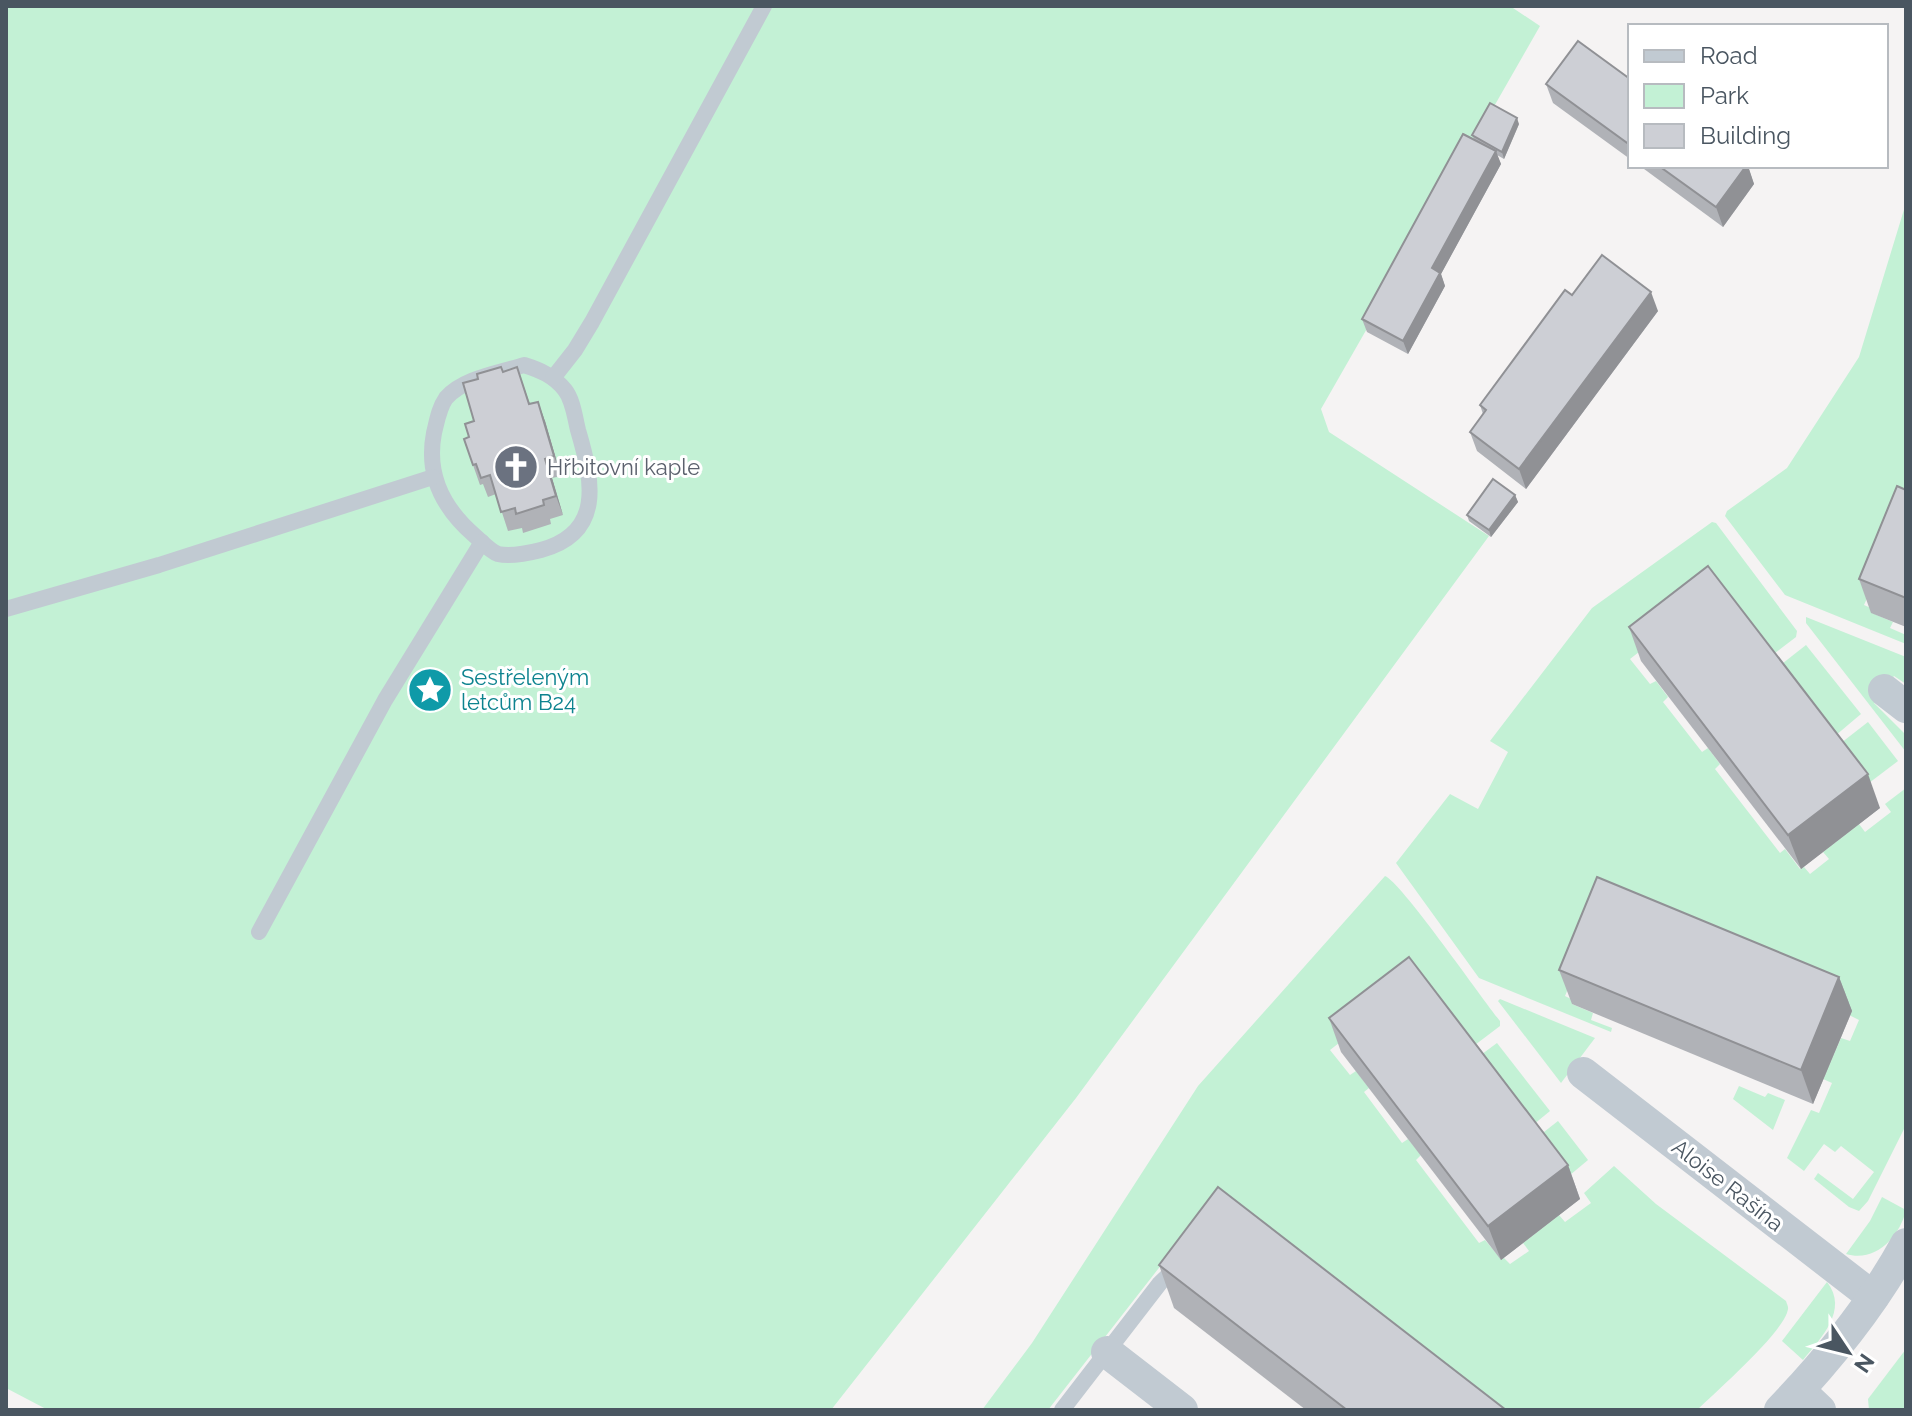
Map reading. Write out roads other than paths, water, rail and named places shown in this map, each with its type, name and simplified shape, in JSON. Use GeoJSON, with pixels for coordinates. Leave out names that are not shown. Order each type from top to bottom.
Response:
{"type":"FeatureCollection","features":[{"type":"Feature","properties":{"kind":"street","name":"Aloise Rašína"},"geometry":{"type":"LineString","coordinates":[[1583,1073],[1873,1297]]}},
{"type":"Feature","properties":{"kind":"street"},"geometry":{"type":"LineString","coordinates":[[1800,1403],[1906,1244]]}},
{"type":"Feature","properties":{"kind":"street"},"geometry":{"type":"LineString","coordinates":[[1107,1352],[1182,1410]]}},
{"type":"Feature","properties":{"kind":"lane"},"geometry":{"type":"LineString","coordinates":[[553,378],[592,322],[764,6]]}},
{"type":"Feature","properties":{"kind":"lane"},"geometry":{"type":"LineString","coordinates":[[524,365],[542,370],[553,378],[567,392],[588,465],[589,512],[572,537],[552,547],[527,554],[497,554],[462,525],[433,477],[432,446],[438,415],[446,399],[460,386],[524,365]]}},
{"type":"Feature","properties":{"kind":"lane"},"geometry":{"type":"LineString","coordinates":[[6,609],[159,565],[433,477]]}},
{"type":"Feature","properties":{"kind":"lane"},"geometry":{"type":"LineString","coordinates":[[259,932],[385,700],[482,542]]}},
{"type":"Feature","properties":{"kind":"lane"},"geometry":{"type":"LineString","coordinates":[[1062,1410],[1171,1270],[1180,1265],[1198,1263]]}},
{"type":"Feature","properties":{"kind":"place","name":"Hřbitovní kaple"},"geometry":{"type":"Point","coordinates":[516,467]}},
{"type":"Feature","properties":{"kind":"place","name":"Sestřeleným letcům B24"},"geometry":{"type":"Point","coordinates":[430,690]}}]}
